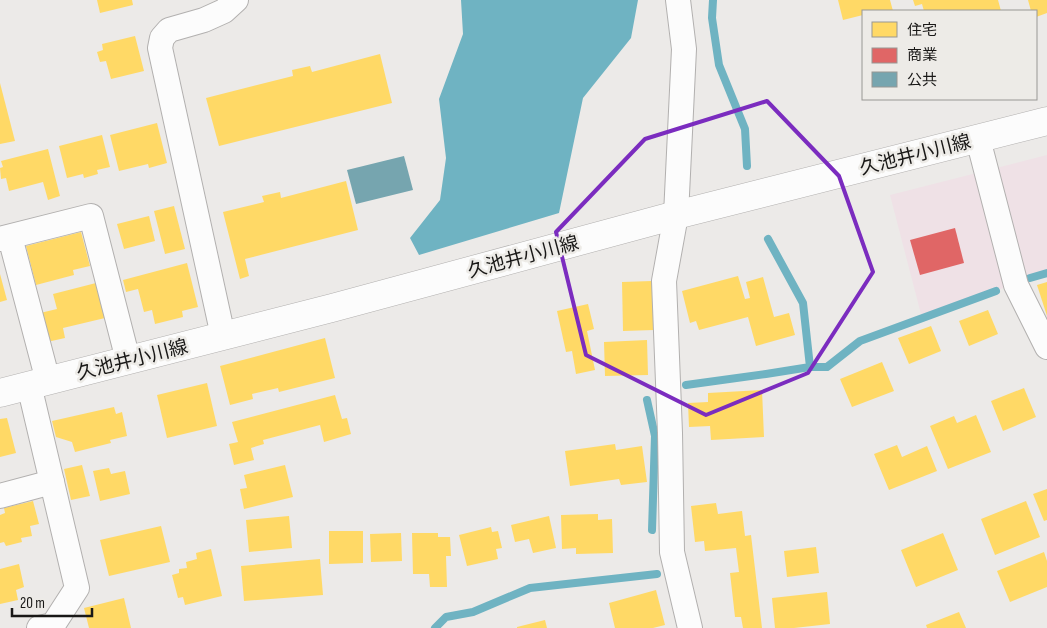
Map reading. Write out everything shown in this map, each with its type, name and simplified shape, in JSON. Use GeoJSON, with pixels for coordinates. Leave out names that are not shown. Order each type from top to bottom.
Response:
{"type":"FeatureCollection","features":[{"type":"Feature","properties":{"kind":"street"},"geometry":{"type":"LineString","coordinates":[[223,336],[160,48],[162,38],[169,30],[204,20],[224,11],[236,0]]}},
{"type":"Feature","properties":{"kind":"street"},"geometry":{"type":"LineString","coordinates":[[678,0],[684,49],[676,215],[664,281],[670,433],[672,552],[690,628]]}},
{"type":"Feature","properties":{"kind":"street","name":"久池井小川線"},"geometry":{"type":"LineString","coordinates":[[0,393],[342,305],[676,215],[1047,121]]}},
{"type":"Feature","properties":{"kind":"street"},"geometry":{"type":"LineString","coordinates":[[978,139],[1016,285],[1047,347]]}},
{"type":"Feature","properties":{"kind":"street"},"geometry":{"type":"LineString","coordinates":[[39,628],[53,625],[78,588],[52,482],[38,383],[5,238],[91,216],[128,360]]}},
{"type":"Feature","properties":{"kind":"street"},"geometry":{"type":"LineString","coordinates":[[0,496],[52,482]]}},
{"type":"Feature","properties":{"kind":"highlighted area"},"geometry":{"type":"Polygon","coordinates":[[[767,101],[839,176],[873,272],[808,373],[706,415],[586,355],[556,232],[645,139],[767,101]]]}},
{"type":"Feature","properties":{"kind":"shaded area"},"geometry":{"type":"Polygon","coordinates":[[[1047,155],[1047,273],[922,318],[890,195],[1047,155]]]}},
{"type":"Feature","properties":{"kind":"water"},"geometry":{"type":"Polygon","coordinates":[[[461,0],[638,0],[631,38],[583,98],[559,213],[419,255],[410,238],[440,200],[446,158],[439,99],[463,34],[461,0]]]}},
{"type":"Feature","properties":{"kind":"building: 住宅"},"geometry":{"type":"Polygon","coordinates":[[[97,0],[132,0],[133,5],[100,13],[97,0]]]}},
{"type":"Feature","properties":{"kind":"building: 住宅"},"geometry":{"type":"Polygon","coordinates":[[[838,0],[890,0],[893,10],[862,10],[862,15],[843,20],[838,0]]]}},
{"type":"Feature","properties":{"kind":"building: 住宅"},"geometry":{"type":"Polygon","coordinates":[[[913,0],[998,0],[1001,10],[924,10],[922,4],[915,6],[913,0]]]}},
{"type":"Feature","properties":{"kind":"building: 住宅"},"geometry":{"type":"Polygon","coordinates":[[[1028,0],[1047,0],[1047,13],[1037,17],[1037,10],[1031,10],[1028,0]]]}},
{"type":"Feature","properties":{"kind":"building: 住宅"},"geometry":{"type":"Polygon","coordinates":[[[135,36],[144,71],[111,79],[106,61],[100,62],[97,52],[103,50],[102,44],[135,36]]]}},
{"type":"Feature","properties":{"kind":"building: 住宅"},"geometry":{"type":"Polygon","coordinates":[[[380,54],[392,103],[219,146],[206,98],[293,76],[292,70],[310,66],[312,72],[380,54]]]}},
{"type":"Feature","properties":{"kind":"building: 住宅"},"geometry":{"type":"Polygon","coordinates":[[[0,83],[15,141],[0,144],[0,83]]]}},
{"type":"Feature","properties":{"kind":"building: 住宅"},"geometry":{"type":"Polygon","coordinates":[[[157,123],[167,163],[149,168],[148,164],[119,171],[110,135],[157,123]]]}},
{"type":"Feature","properties":{"kind":"building: 住宅"},"geometry":{"type":"Polygon","coordinates":[[[102,135],[110,167],[97,170],[98,174],[84,178],[83,174],[67,178],[59,146],[102,135]]]}},
{"type":"Feature","properties":{"kind":"building: 住宅"},"geometry":{"type":"Polygon","coordinates":[[[48,149],[60,196],[48,200],[43,182],[9,191],[6,178],[1,179],[0,168],[3,167],[1,161],[48,149]]]}},
{"type":"Feature","properties":{"kind":"building: 住宅"},"geometry":{"type":"Polygon","coordinates":[[[346,181],[358,230],[245,259],[249,276],[240,279],[223,212],[264,202],[262,196],[280,192],[281,198],[346,181]]]}},
{"type":"Feature","properties":{"kind":"building: 住宅"},"geometry":{"type":"Polygon","coordinates":[[[174,206],[185,249],[165,254],[154,211],[174,206]]]}},
{"type":"Feature","properties":{"kind":"building: 住宅"},"geometry":{"type":"Polygon","coordinates":[[[149,216],[155,241],[124,249],[117,224],[149,216]]]}},
{"type":"Feature","properties":{"kind":"building: 住宅"},"geometry":{"type":"Polygon","coordinates":[[[81,232],[90,266],[73,270],[74,275],[36,285],[26,246],[81,232]]]}},
{"type":"Feature","properties":{"kind":"building: 住宅"},"geometry":{"type":"Polygon","coordinates":[[[187,263],[198,307],[182,311],[183,317],[155,324],[152,310],[144,312],[138,289],[126,292],[123,280],[187,263]]]}},
{"type":"Feature","properties":{"kind":"building: 住宅"},"geometry":{"type":"Polygon","coordinates":[[[0,274],[7,300],[0,302],[0,274]]]}},
{"type":"Feature","properties":{"kind":"building: 住宅"},"geometry":{"type":"Polygon","coordinates":[[[738,276],[745,299],[750,298],[746,282],[763,277],[774,317],[789,313],[795,335],[756,346],[748,317],[699,330],[696,321],[690,323],[682,291],[738,276]]]}},
{"type":"Feature","properties":{"kind":"building: 住宅"},"geometry":{"type":"Polygon","coordinates":[[[652,281],[654,330],[623,331],[622,282],[652,281]]]}},
{"type":"Feature","properties":{"kind":"building: 住宅"},"geometry":{"type":"Polygon","coordinates":[[[1047,282],[1047,316],[1037,285],[1047,282]]]}},
{"type":"Feature","properties":{"kind":"building: 住宅"},"geometry":{"type":"Polygon","coordinates":[[[96,283],[105,318],[63,328],[65,338],[47,342],[40,313],[57,309],[53,294],[96,283]]]}},
{"type":"Feature","properties":{"kind":"building: 住宅"},"geometry":{"type":"Polygon","coordinates":[[[588,304],[594,329],[587,331],[595,370],[576,374],[572,351],[566,352],[557,311],[588,304]]]}},
{"type":"Feature","properties":{"kind":"building: 住宅"},"geometry":{"type":"Polygon","coordinates":[[[988,310],[998,334],[969,346],[959,321],[988,310]]]}},
{"type":"Feature","properties":{"kind":"building: 住宅"},"geometry":{"type":"Polygon","coordinates":[[[931,326],[941,351],[909,364],[898,338],[931,326]]]}},
{"type":"Feature","properties":{"kind":"building: 住宅"},"geometry":{"type":"Polygon","coordinates":[[[325,338],[335,378],[279,392],[278,388],[252,394],[253,399],[230,405],[220,366],[325,338]]]}},
{"type":"Feature","properties":{"kind":"building: 住宅"},"geometry":{"type":"Polygon","coordinates":[[[647,340],[648,375],[605,376],[604,342],[647,340]]]}},
{"type":"Feature","properties":{"kind":"building: 住宅"},"geometry":{"type":"Polygon","coordinates":[[[882,362],[894,391],[852,407],[840,379],[882,362]]]}},
{"type":"Feature","properties":{"kind":"building: 住宅"},"geometry":{"type":"Polygon","coordinates":[[[207,383],[217,426],[167,438],[157,395],[207,383]]]}},
{"type":"Feature","properties":{"kind":"building: 住宅"},"geometry":{"type":"Polygon","coordinates":[[[1024,388],[1036,417],[1003,431],[991,401],[1024,388]]]}},
{"type":"Feature","properties":{"kind":"building: 住宅"},"geometry":{"type":"Polygon","coordinates":[[[762,390],[764,437],[711,440],[710,426],[689,427],[688,403],[708,402],[708,393],[762,390]]]}},
{"type":"Feature","properties":{"kind":"building: 住宅"},"geometry":{"type":"Polygon","coordinates":[[[335,395],[342,419],[347,418],[351,434],[324,442],[320,425],[263,440],[264,444],[251,448],[254,460],[234,465],[229,444],[238,442],[232,422],[335,395]]]}},
{"type":"Feature","properties":{"kind":"building: 住宅"},"geometry":{"type":"Polygon","coordinates":[[[114,407],[116,414],[122,412],[127,436],[110,440],[111,443],[75,452],[72,442],[56,437],[52,421],[114,407]]]}},
{"type":"Feature","properties":{"kind":"building: 住宅"},"geometry":{"type":"Polygon","coordinates":[[[976,415],[991,452],[948,469],[930,426],[954,416],[957,423],[976,415]]]}},
{"type":"Feature","properties":{"kind":"building: 住宅"},"geometry":{"type":"Polygon","coordinates":[[[7,418],[16,453],[0,457],[0,419],[7,418]]]}},
{"type":"Feature","properties":{"kind":"building: 住宅"},"geometry":{"type":"Polygon","coordinates":[[[615,444],[616,450],[642,446],[647,482],[621,485],[619,479],[570,486],[565,451],[615,444]]]}},
{"type":"Feature","properties":{"kind":"building: 住宅"},"geometry":{"type":"Polygon","coordinates":[[[897,445],[902,457],[927,446],[937,471],[889,490],[874,454],[897,445]]]}},
{"type":"Feature","properties":{"kind":"building: 住宅"},"geometry":{"type":"Polygon","coordinates":[[[82,465],[90,496],[71,500],[64,469],[82,465]]]}},
{"type":"Feature","properties":{"kind":"building: 住宅"},"geometry":{"type":"Polygon","coordinates":[[[285,465],[293,497],[244,509],[240,489],[247,488],[244,475],[285,465]]]}},
{"type":"Feature","properties":{"kind":"building: 住宅"},"geometry":{"type":"Polygon","coordinates":[[[109,468],[111,474],[125,471],[130,494],[100,501],[93,471],[109,468]]]}},
{"type":"Feature","properties":{"kind":"building: 住宅"},"geometry":{"type":"Polygon","coordinates":[[[1047,489],[1047,520],[1044,521],[1033,494],[1047,489]]]}},
{"type":"Feature","properties":{"kind":"building: 住宅"},"geometry":{"type":"Polygon","coordinates":[[[33,501],[39,524],[30,526],[32,536],[21,538],[22,542],[6,546],[4,542],[0,543],[0,515],[5,513],[4,508],[33,501]]]}},
{"type":"Feature","properties":{"kind":"building: 住宅"},"geometry":{"type":"Polygon","coordinates":[[[1026,501],[1040,537],[995,555],[981,519],[1026,501]]]}},
{"type":"Feature","properties":{"kind":"building: 住宅"},"geometry":{"type":"Polygon","coordinates":[[[716,503],[718,514],[742,511],[745,536],[751,535],[762,628],[743,628],[741,617],[735,617],[730,573],[739,572],[736,548],[705,551],[704,541],[695,542],[691,506],[716,503]]]}},
{"type":"Feature","properties":{"kind":"building: 住宅"},"geometry":{"type":"Polygon","coordinates":[[[598,514],[598,520],[612,519],[613,553],[576,554],[576,548],[562,549],[561,515],[598,514]]]}},
{"type":"Feature","properties":{"kind":"building: 住宅"},"geometry":{"type":"Polygon","coordinates":[[[289,516],[292,548],[249,552],[246,520],[289,516]]]}},
{"type":"Feature","properties":{"kind":"building: 住宅"},"geometry":{"type":"Polygon","coordinates":[[[549,516],[556,548],[533,553],[529,539],[515,542],[511,525],[549,516]]]}},
{"type":"Feature","properties":{"kind":"building: 住宅"},"geometry":{"type":"Polygon","coordinates":[[[161,526],[170,562],[109,576],[100,540],[161,526]]]}},
{"type":"Feature","properties":{"kind":"building: 住宅"},"geometry":{"type":"Polygon","coordinates":[[[491,527],[492,532],[498,531],[502,548],[496,549],[498,559],[467,566],[459,535],[491,527]]]}},
{"type":"Feature","properties":{"kind":"building: 住宅"},"geometry":{"type":"Polygon","coordinates":[[[329,531],[363,531],[363,563],[329,564],[329,531]]]}},
{"type":"Feature","properties":{"kind":"building: 住宅"},"geometry":{"type":"Polygon","coordinates":[[[401,533],[402,561],[371,562],[370,534],[401,533]]]}},
{"type":"Feature","properties":{"kind":"building: 住宅"},"geometry":{"type":"Polygon","coordinates":[[[412,533],[438,533],[438,537],[450,537],[451,556],[446,556],[447,587],[430,587],[429,574],[413,574],[412,533]]]}},
{"type":"Feature","properties":{"kind":"building: 住宅"},"geometry":{"type":"Polygon","coordinates":[[[943,533],[958,570],[916,587],[901,550],[943,533]]]}},
{"type":"Feature","properties":{"kind":"building: 住宅"},"geometry":{"type":"Polygon","coordinates":[[[816,547],[819,573],[787,577],[784,551],[816,547]]]}},
{"type":"Feature","properties":{"kind":"building: 住宅"},"geometry":{"type":"Polygon","coordinates":[[[211,549],[222,596],[185,605],[183,597],[178,598],[172,575],[179,573],[179,569],[187,568],[186,562],[197,559],[196,553],[211,549]]]}},
{"type":"Feature","properties":{"kind":"building: 住宅"},"geometry":{"type":"Polygon","coordinates":[[[1044,552],[1047,561],[1047,587],[1010,602],[997,571],[1044,552]]]}},
{"type":"Feature","properties":{"kind":"building: 住宅"},"geometry":{"type":"Polygon","coordinates":[[[320,559],[323,595],[244,601],[241,566],[320,559]]]}},
{"type":"Feature","properties":{"kind":"building: 住宅"},"geometry":{"type":"Polygon","coordinates":[[[19,564],[24,587],[16,590],[18,600],[0,604],[0,569],[19,564]]]}},
{"type":"Feature","properties":{"kind":"building: 住宅"},"geometry":{"type":"Polygon","coordinates":[[[656,590],[665,625],[653,628],[615,628],[609,603],[656,590]]]}},
{"type":"Feature","properties":{"kind":"building: 住宅"},"geometry":{"type":"Polygon","coordinates":[[[827,592],[830,624],[775,628],[772,598],[827,592]]]}},
{"type":"Feature","properties":{"kind":"building: 住宅"},"geometry":{"type":"Polygon","coordinates":[[[124,598],[131,628],[89,628],[84,608],[124,598]]]}},
{"type":"Feature","properties":{"kind":"building: 住宅"},"geometry":{"type":"Polygon","coordinates":[[[959,612],[966,628],[927,628],[926,625],[959,612]]]}},
{"type":"Feature","properties":{"kind":"building: 住宅"},"geometry":{"type":"Polygon","coordinates":[[[545,620],[547,628],[517,628],[517,627],[545,620]]]}},
{"type":"Feature","properties":{"kind":"building: 商業"},"geometry":{"type":"Polygon","coordinates":[[[955,228],[964,263],[920,275],[910,240],[955,228]]]}},
{"type":"Feature","properties":{"kind":"building: 公共"},"geometry":{"type":"Polygon","coordinates":[[[404,156],[413,190],[356,204],[347,170],[404,156]]]}},
{"type":"Feature","properties":{"kind":"waterway"},"geometry":{"type":"LineString","coordinates":[[713,0],[712,18],[719,65],[745,129],[747,166]]}},
{"type":"Feature","properties":{"kind":"waterway"},"geometry":{"type":"LineString","coordinates":[[686,385],[810,367],[803,303],[768,239]]}},
{"type":"Feature","properties":{"kind":"waterway"},"geometry":{"type":"LineString","coordinates":[[1030,278],[1047,273]]}},
{"type":"Feature","properties":{"kind":"waterway"},"geometry":{"type":"LineString","coordinates":[[810,367],[827,367],[860,341],[996,291]]}},
{"type":"Feature","properties":{"kind":"waterway"},"geometry":{"type":"LineString","coordinates":[[647,400],[655,436],[652,530]]}},
{"type":"Feature","properties":{"kind":"waterway"},"geometry":{"type":"LineString","coordinates":[[435,628],[446,617],[473,612],[530,588],[657,574]]}}]}
